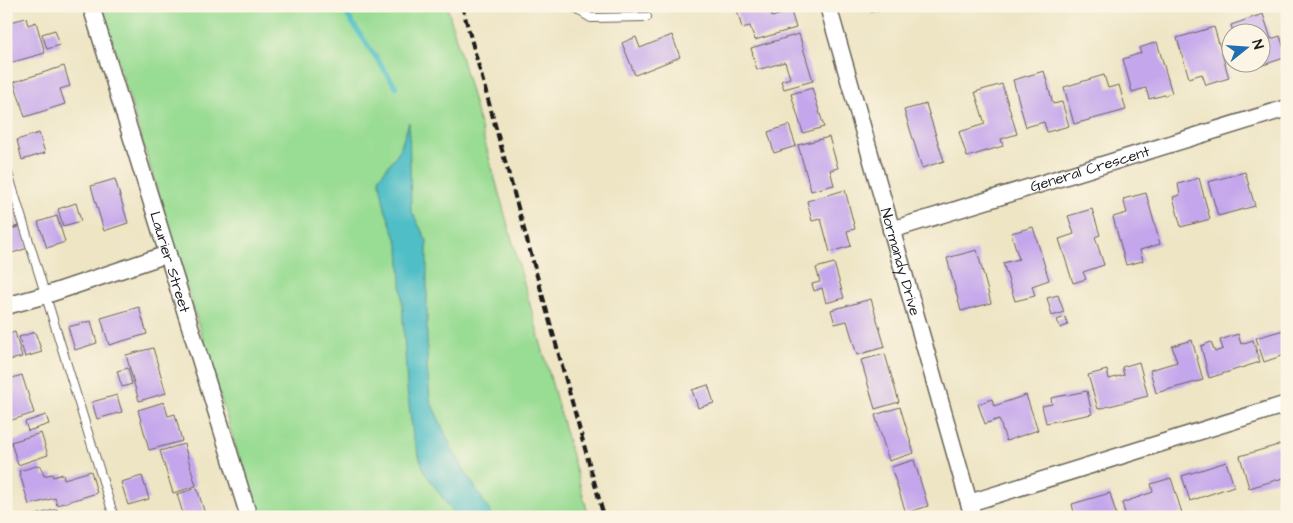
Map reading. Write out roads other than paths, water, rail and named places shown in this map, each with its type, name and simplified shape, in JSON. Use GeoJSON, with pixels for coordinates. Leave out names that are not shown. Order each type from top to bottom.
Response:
{"type":"FeatureCollection","features":[{"type":"Feature","properties":{"kind":"street","name":"Laurier Street"},"geometry":{"type":"LineString","coordinates":[[91,6],[249,517]]}},
{"type":"Feature","properties":{"kind":"street","name":"Normandy Drive"},"geometry":{"type":"LineString","coordinates":[[828,6],[971,510]]}},
{"type":"Feature","properties":{"kind":"street","name":"General Crescent"},"geometry":{"type":"LineString","coordinates":[[891,230],[1287,108]]}},
{"type":"Feature","properties":{"kind":"street"},"geometry":{"type":"LineString","coordinates":[[6,306],[46,295],[168,254]]}},
{"type":"Feature","properties":{"kind":"street"},"geometry":{"type":"LineString","coordinates":[[971,510],[1287,404]]}},
{"type":"Feature","properties":{"kind":"lane"},"geometry":{"type":"LineString","coordinates":[[571,6],[591,18],[648,17]]}},
{"type":"Feature","properties":{"kind":"lane"},"geometry":{"type":"LineString","coordinates":[[6,167],[114,517]]}},
{"type":"Feature","properties":{"kind":"water"},"geometry":{"type":"Polygon","coordinates":[[[409,122],[411,210],[427,241],[427,366],[430,400],[454,453],[493,517],[456,517],[424,471],[413,436],[407,389],[399,247],[385,209],[379,178],[400,150],[409,122]]]}},
{"type":"Feature","properties":{"kind":"waterway"},"geometry":{"type":"LineString","coordinates":[[341,6],[396,87]]}},
{"type":"Feature","properties":{"kind":"railway"},"geometry":{"type":"LineString","coordinates":[[462,6],[604,517]]}}]}
